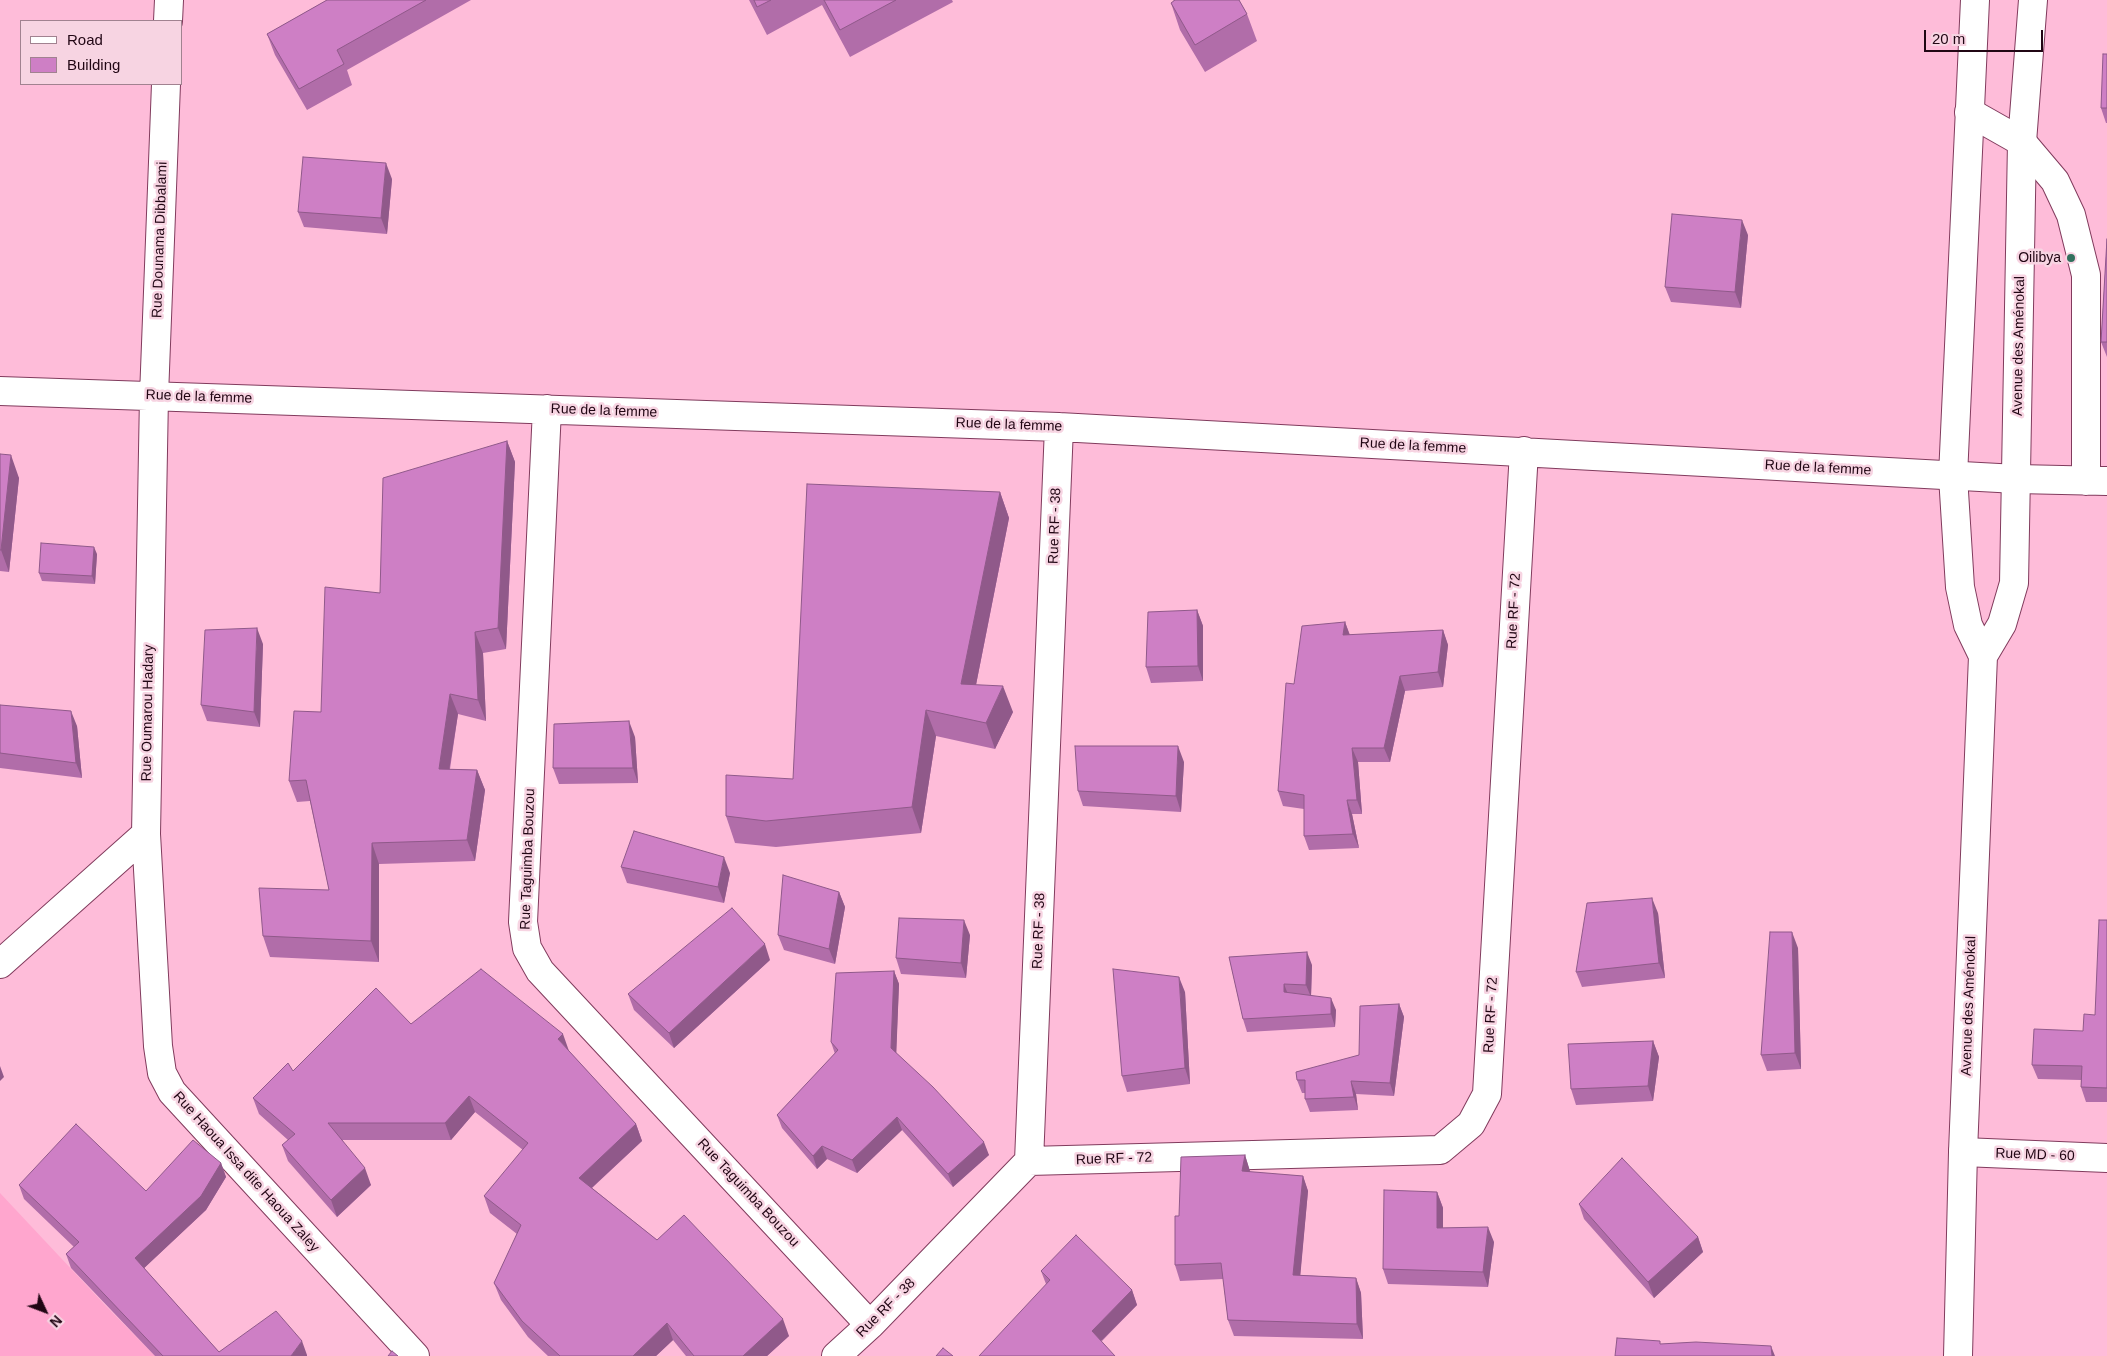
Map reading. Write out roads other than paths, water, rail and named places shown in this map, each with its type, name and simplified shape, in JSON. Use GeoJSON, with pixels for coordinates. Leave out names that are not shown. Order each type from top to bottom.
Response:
{"type":"FeatureCollection","features":[{"type":"Feature","properties":{"kind":"street"},"geometry":{"type":"LineString","coordinates":[[168,20],[169,0]]}},
{"type":"Feature","properties":{"kind":"street","name":"Avenue des Aménokal"},"geometry":{"type":"LineString","coordinates":[[1958,1356],[1962,1152],[1983,656],[1968,625],[1960,587],[1953,476],[1975,0]]}},
{"type":"Feature","properties":{"kind":"street","name":"Avenue des Aménokal"},"geometry":{"type":"LineString","coordinates":[[1983,656],[2002,624],[2014,583],[2022,142],[2033,0]]}},
{"type":"Feature","properties":{"kind":"street","name":"Rue Dounama Dibbalami"},"geometry":{"type":"LineString","coordinates":[[154,396],[166,85]]}},
{"type":"Feature","properties":{"kind":"street"},"geometry":{"type":"LineString","coordinates":[[1970,112],[2022,142],[2055,181],[2070,215],[2086,275],[2096,481]]}},
{"type":"Feature","properties":{"kind":"street","name":"Rue de la femme"},"geometry":{"type":"LineString","coordinates":[[0,391],[1059,427],[1524,451],[2017,480],[2096,481]]}},
{"type":"Feature","properties":{"kind":"street","name":"Rue Oumarou Hadary"},"geometry":{"type":"LineString","coordinates":[[146,834],[154,396]]}},
{"type":"Feature","properties":{"kind":"street","name":"Rue Taguimba Bouzou"},"geometry":{"type":"LineString","coordinates":[[547,409],[523,922],[527,948],[540,971],[870,1325]]}},
{"type":"Feature","properties":{"kind":"street","name":"Rue RF - 38"},"geometry":{"type":"LineString","coordinates":[[836,1356],[870,1325],[1030,1161],[1059,427]]}},
{"type":"Feature","properties":{"kind":"street","name":"Rue RF - 72"},"geometry":{"type":"LineString","coordinates":[[1030,1161],[1440,1150],[1471,1124],[1486,1094],[1524,451]]}},
{"type":"Feature","properties":{"kind":"street"},"geometry":{"type":"LineString","coordinates":[[0,964],[146,834]]}},
{"type":"Feature","properties":{"kind":"street","name":"Rue Haoua Issa dite Haoua Zaley"},"geometry":{"type":"LineString","coordinates":[[146,834],[158,1046],[162,1073],[172,1092],[415,1356]]}},
{"type":"Feature","properties":{"kind":"street","name":"Rue MD - 60"},"geometry":{"type":"LineString","coordinates":[[1962,1152],[2107,1158]]}},
{"type":"Feature","properties":{"kind":"place","name":"Oilibya"},"geometry":{"type":"Point","coordinates":[2071,258]}}]}
